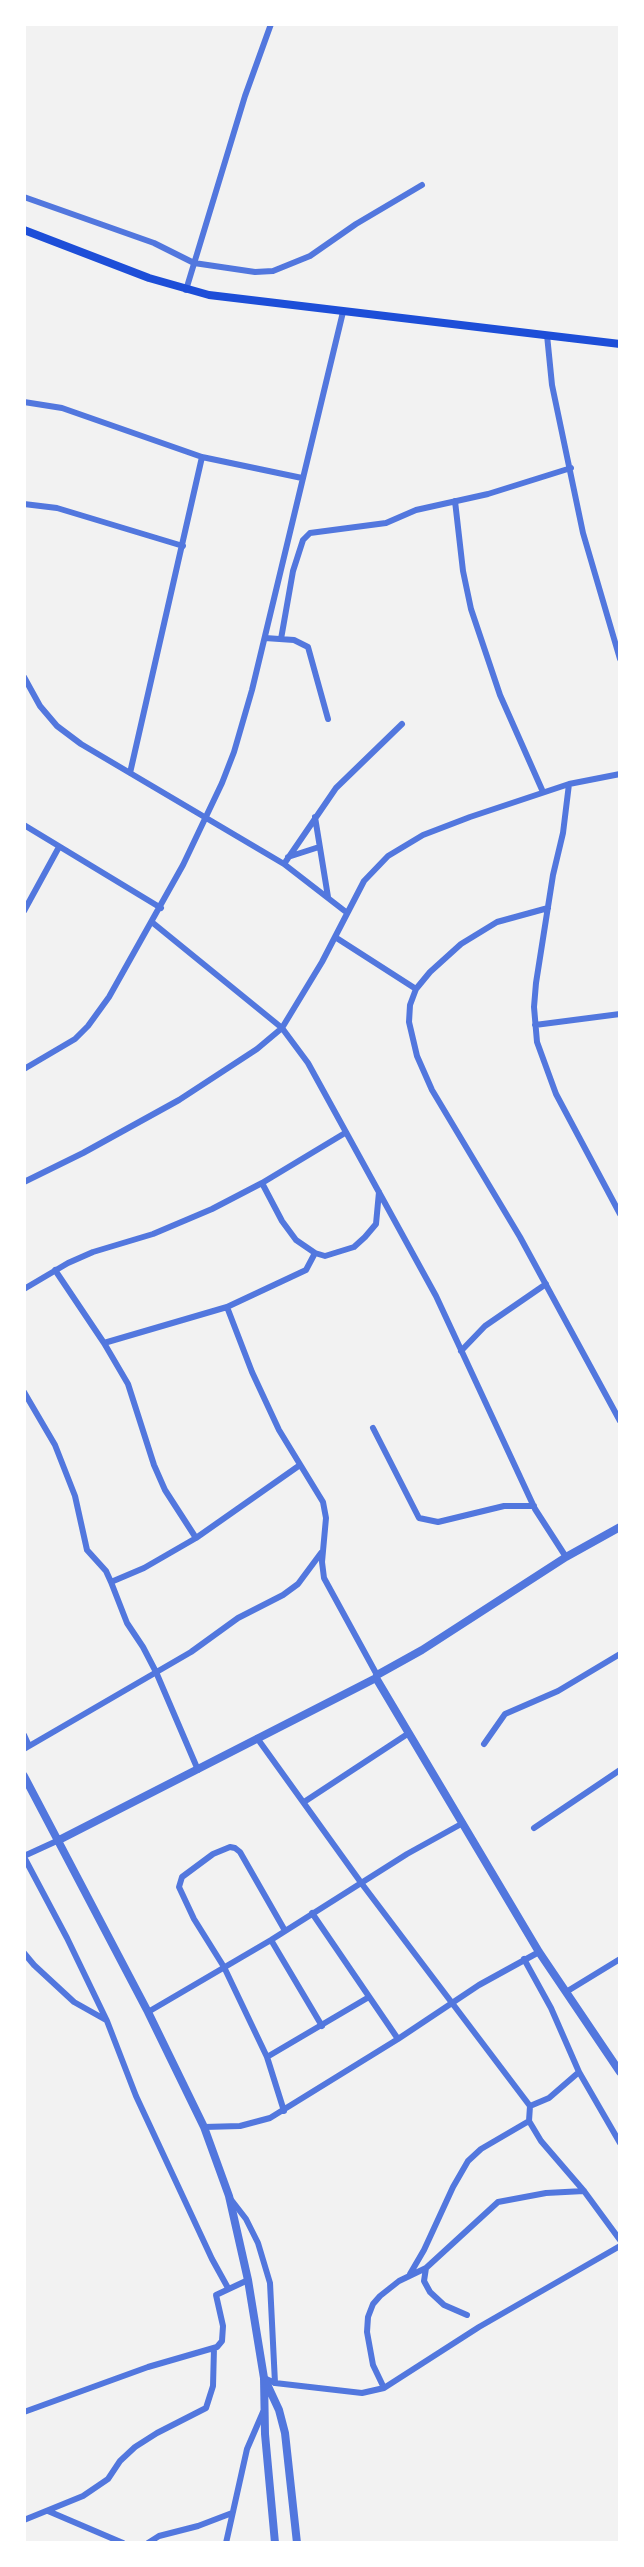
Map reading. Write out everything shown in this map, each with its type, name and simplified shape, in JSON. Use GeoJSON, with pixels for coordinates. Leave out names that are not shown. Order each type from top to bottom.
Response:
{"type":"FeatureCollection","features":[{"type":"Feature","properties":{"kind":"main road"},"geometry":{"type":"LineString","coordinates":[[24,230],[98,260],[186,290],[235,299],[620,344]]}},
{"type":"Feature","properties":{"kind":"street"},"geometry":{"type":"LineString","coordinates":[[186,290],[245,96],[271,24]]}},
{"type":"Feature","properties":{"kind":"street"},"geometry":{"type":"LineString","coordinates":[[24,197],[154,243],[194,263],[246,271],[273,271],[310,256],[356,224],[422,185]]}},
{"type":"Feature","properties":{"kind":"street"},"geometry":{"type":"LineString","coordinates":[[24,1070],[57,1051],[88,1026],[120,980],[153,923],[206,819],[234,752],[265,638],[302,478],[331,370],[343,312]]}},
{"type":"Feature","properties":{"kind":"street"},"geometry":{"type":"LineString","coordinates":[[547,335],[552,385],[583,533],[620,658]]}},
{"type":"Feature","properties":{"kind":"street"},"geometry":{"type":"LineString","coordinates":[[24,402],[62,408],[202,457],[302,478]]}},
{"type":"Feature","properties":{"kind":"street"},"geometry":{"type":"LineString","coordinates":[[130,773],[202,457]]}},
{"type":"Feature","properties":{"kind":"street"},"geometry":{"type":"LineString","coordinates":[[280,639],[293,571],[306,536],[319,531],[350,530],[386,523],[416,510],[516,487],[571,468]]}},
{"type":"Feature","properties":{"kind":"street"},"geometry":{"type":"LineString","coordinates":[[455,501],[463,571],[471,609],[500,695],[543,792]]}},
{"type":"Feature","properties":{"kind":"street"},"geometry":{"type":"LineString","coordinates":[[24,504],[57,508],[183,546]]}},
{"type":"Feature","properties":{"kind":"street"},"geometry":{"type":"LineString","coordinates":[[265,638],[302,642],[308,647],[328,719]]}},
{"type":"Feature","properties":{"kind":"street"},"geometry":{"type":"LineString","coordinates":[[24,677],[40,706],[57,726],[81,744],[284,864],[346,912]]}},
{"type":"Feature","properties":{"kind":"street"},"geometry":{"type":"LineString","coordinates":[[284,864],[336,788],[402,724]]}},
{"type":"Feature","properties":{"kind":"street"},"geometry":{"type":"LineString","coordinates":[[24,1182],[82,1154],[179,1100],[257,1049],[282,1028],[335,937],[364,881],[388,856],[423,836],[543,792],[569,784],[620,774]]}},
{"type":"Feature","properties":{"kind":"street"},"geometry":{"type":"LineString","coordinates":[[569,784],[563,833],[536,983],[537,1042],[556,1094],[620,1214]]}},
{"type":"Feature","properties":{"kind":"street"},"geometry":{"type":"LineString","coordinates":[[315,817],[328,897]]}},
{"type":"Feature","properties":{"kind":"street"},"geometry":{"type":"LineString","coordinates":[[24,825],[161,908]]}},
{"type":"Feature","properties":{"kind":"street"},"geometry":{"type":"LineString","coordinates":[[24,911],[59,847]]}},
{"type":"Feature","properties":{"kind":"street"},"geometry":{"type":"LineString","coordinates":[[288,857],[320,847]]}},
{"type":"Feature","properties":{"kind":"street"},"geometry":{"type":"LineString","coordinates":[[548,908],[496,922],[477,932],[445,957],[416,989],[410,1005],[409,1022],[417,1056],[432,1090],[546,1284],[620,1421]]}},
{"type":"Feature","properties":{"kind":"street"},"geometry":{"type":"LineString","coordinates":[[153,923],[282,1028],[308,1063],[436,1296],[534,1506],[566,1557]]}},
{"type":"Feature","properties":{"kind":"street"},"geometry":{"type":"LineString","coordinates":[[335,937],[416,989]]}},
{"type":"Feature","properties":{"kind":"street"},"geometry":{"type":"LineString","coordinates":[[535,1025],[620,1014]]}},
{"type":"Feature","properties":{"kind":"street"},"geometry":{"type":"LineString","coordinates":[[24,1289],[55,1270],[93,1252],[175,1225],[262,1183],[345,1133]]}},
{"type":"Feature","properties":{"kind":"street"},"geometry":{"type":"LineString","coordinates":[[262,1183],[296,1240],[315,1254],[325,1256],[341,1253],[366,1238],[376,1224],[379,1192]]}},
{"type":"Feature","properties":{"kind":"street"},"geometry":{"type":"LineString","coordinates":[[104,1343],[227,1307],[306,1270],[315,1254]]}},
{"type":"Feature","properties":{"kind":"street"},"geometry":{"type":"LineString","coordinates":[[55,1270],[104,1343],[128,1384],[154,1465],[165,1490],[196,1538]]}},
{"type":"Feature","properties":{"kind":"street"},"geometry":{"type":"LineString","coordinates":[[461,1351],[485,1326],[546,1284]]}},
{"type":"Feature","properties":{"kind":"street"},"geometry":{"type":"LineString","coordinates":[[227,1307],[252,1372],[279,1430],[322,1502],[326,1518],[322,1550],[324,1578],[376,1677],[539,1952],[620,2072]]}},
{"type":"Feature","properties":{"kind":"street"},"geometry":{"type":"LineString","coordinates":[[24,1392],[55,1445],[75,1496],[87,1550],[106,1571],[127,1623],[156,1672],[198,1770]]}},
{"type":"Feature","properties":{"kind":"street"},"geometry":{"type":"LineString","coordinates":[[373,1428],[419,1518],[438,1522],[504,1506],[534,1506]]}},
{"type":"Feature","properties":{"kind":"street"},"geometry":{"type":"LineString","coordinates":[[111,1582],[144,1568],[196,1538],[300,1465]]}},
{"type":"Feature","properties":{"kind":"street"},"geometry":{"type":"LineString","coordinates":[[228,2288],[136,2096],[107,2021],[68,1938],[24,1856],[198,1770],[376,1677],[566,1557],[620,1527]]}},
{"type":"Feature","properties":{"kind":"street"},"geometry":{"type":"LineString","coordinates":[[24,1735],[26,1748],[156,1672],[238,1618],[258,1610],[290,1590],[312,1567],[322,1550]]}},
{"type":"Feature","properties":{"kind":"street"},"geometry":{"type":"LineString","coordinates":[[484,1744],[505,1714],[558,1691],[620,1654]]}},
{"type":"Feature","properties":{"kind":"street"},"geometry":{"type":"LineString","coordinates":[[304,1802],[409,1733]]}},
{"type":"Feature","properties":{"kind":"street"},"geometry":{"type":"LineString","coordinates":[[257,1738],[362,1884],[530,2106],[529,2121],[541,2141],[584,2191],[620,2240]]}},
{"type":"Feature","properties":{"kind":"street"},"geometry":{"type":"LineString","coordinates":[[534,1827],[620,1770]]}},
{"type":"Feature","properties":{"kind":"street"},"geometry":{"type":"LineString","coordinates":[[25,1782],[59,1840],[108,1939],[148,2012],[204,2127],[229,2196],[248,2280],[264,2378],[264,2411],[275,2543]]}},
{"type":"Feature","properties":{"kind":"street"},"geometry":{"type":"LineString","coordinates":[[148,2012],[271,1940],[284,1929],[362,1884],[407,1854],[463,1823]]}},
{"type":"Feature","properties":{"kind":"street"},"geometry":{"type":"LineString","coordinates":[[284,1929],[240,1852],[230,1847],[213,1854],[182,1877],[179,1887],[194,1919],[224,1967],[267,2057],[284,2111]]}},
{"type":"Feature","properties":{"kind":"street"},"geometry":{"type":"LineString","coordinates":[[312,1913],[398,2039]]}},
{"type":"Feature","properties":{"kind":"street"},"geometry":{"type":"LineString","coordinates":[[271,1940],[322,2026]]}},
{"type":"Feature","properties":{"kind":"street"},"geometry":{"type":"LineString","coordinates":[[204,2127],[257,2122],[284,2111],[453,2002],[539,1952]]}},
{"type":"Feature","properties":{"kind":"street"},"geometry":{"type":"LineString","coordinates":[[24,1953],[74,2002],[107,2021]]}},
{"type":"Feature","properties":{"kind":"street"},"geometry":{"type":"LineString","coordinates":[[524,1959],[550,2008],[579,2072],[620,2144]]}},
{"type":"Feature","properties":{"kind":"street"},"geometry":{"type":"LineString","coordinates":[[566,1992],[620,1959]]}},
{"type":"Feature","properties":{"kind":"street"},"geometry":{"type":"LineString","coordinates":[[267,2057],[369,1997]]}},
{"type":"Feature","properties":{"kind":"street"},"geometry":{"type":"LineString","coordinates":[[530,2106],[549,2098],[579,2072]]}},
{"type":"Feature","properties":{"kind":"street"},"geometry":{"type":"LineString","coordinates":[[408,2277],[424,2250],[448,2197],[468,2161],[481,2149],[529,2121]]}},
{"type":"Feature","properties":{"kind":"street"},"geometry":{"type":"LineString","coordinates":[[384,2388],[373,2365],[369,2348],[369,2317],[380,2296],[392,2285],[426,2268],[498,2202],[546,2193],[584,2191]]}},
{"type":"Feature","properties":{"kind":"street"},"geometry":{"type":"LineString","coordinates":[[229,2196],[240,2209],[258,2243],[270,2283],[275,2383]]}},
{"type":"Feature","properties":{"kind":"street"},"geometry":{"type":"LineString","coordinates":[[264,2378],[275,2383],[362,2393],[384,2388],[479,2327],[620,2246]]}},
{"type":"Feature","properties":{"kind":"street"},"geometry":{"type":"LineString","coordinates":[[426,2268],[424,2281],[430,2292],[444,2305],[467,2315]]}},
{"type":"Feature","properties":{"kind":"street"},"geometry":{"type":"LineString","coordinates":[[24,2412],[148,2367],[214,2348],[222,2341],[223,2334],[215,2298],[218,2292],[248,2280]]}},
{"type":"Feature","properties":{"kind":"street"},"geometry":{"type":"LineString","coordinates":[[24,2520],[93,2490],[108,2479],[135,2447],[206,2408],[213,2386],[214,2348]]}},
{"type":"Feature","properties":{"kind":"street"},"geometry":{"type":"LineString","coordinates":[[264,2378],[279,2409],[285,2433],[297,2543]]}},
{"type":"Feature","properties":{"kind":"street"},"geometry":{"type":"LineString","coordinates":[[226,2543],[247,2449],[264,2411]]}},
{"type":"Feature","properties":{"kind":"street"},"geometry":{"type":"LineString","coordinates":[[48,2511],[123,2543]]}},
{"type":"Feature","properties":{"kind":"street"},"geometry":{"type":"LineString","coordinates":[[148,2543],[159,2536],[198,2526],[232,2513]]}}]}
